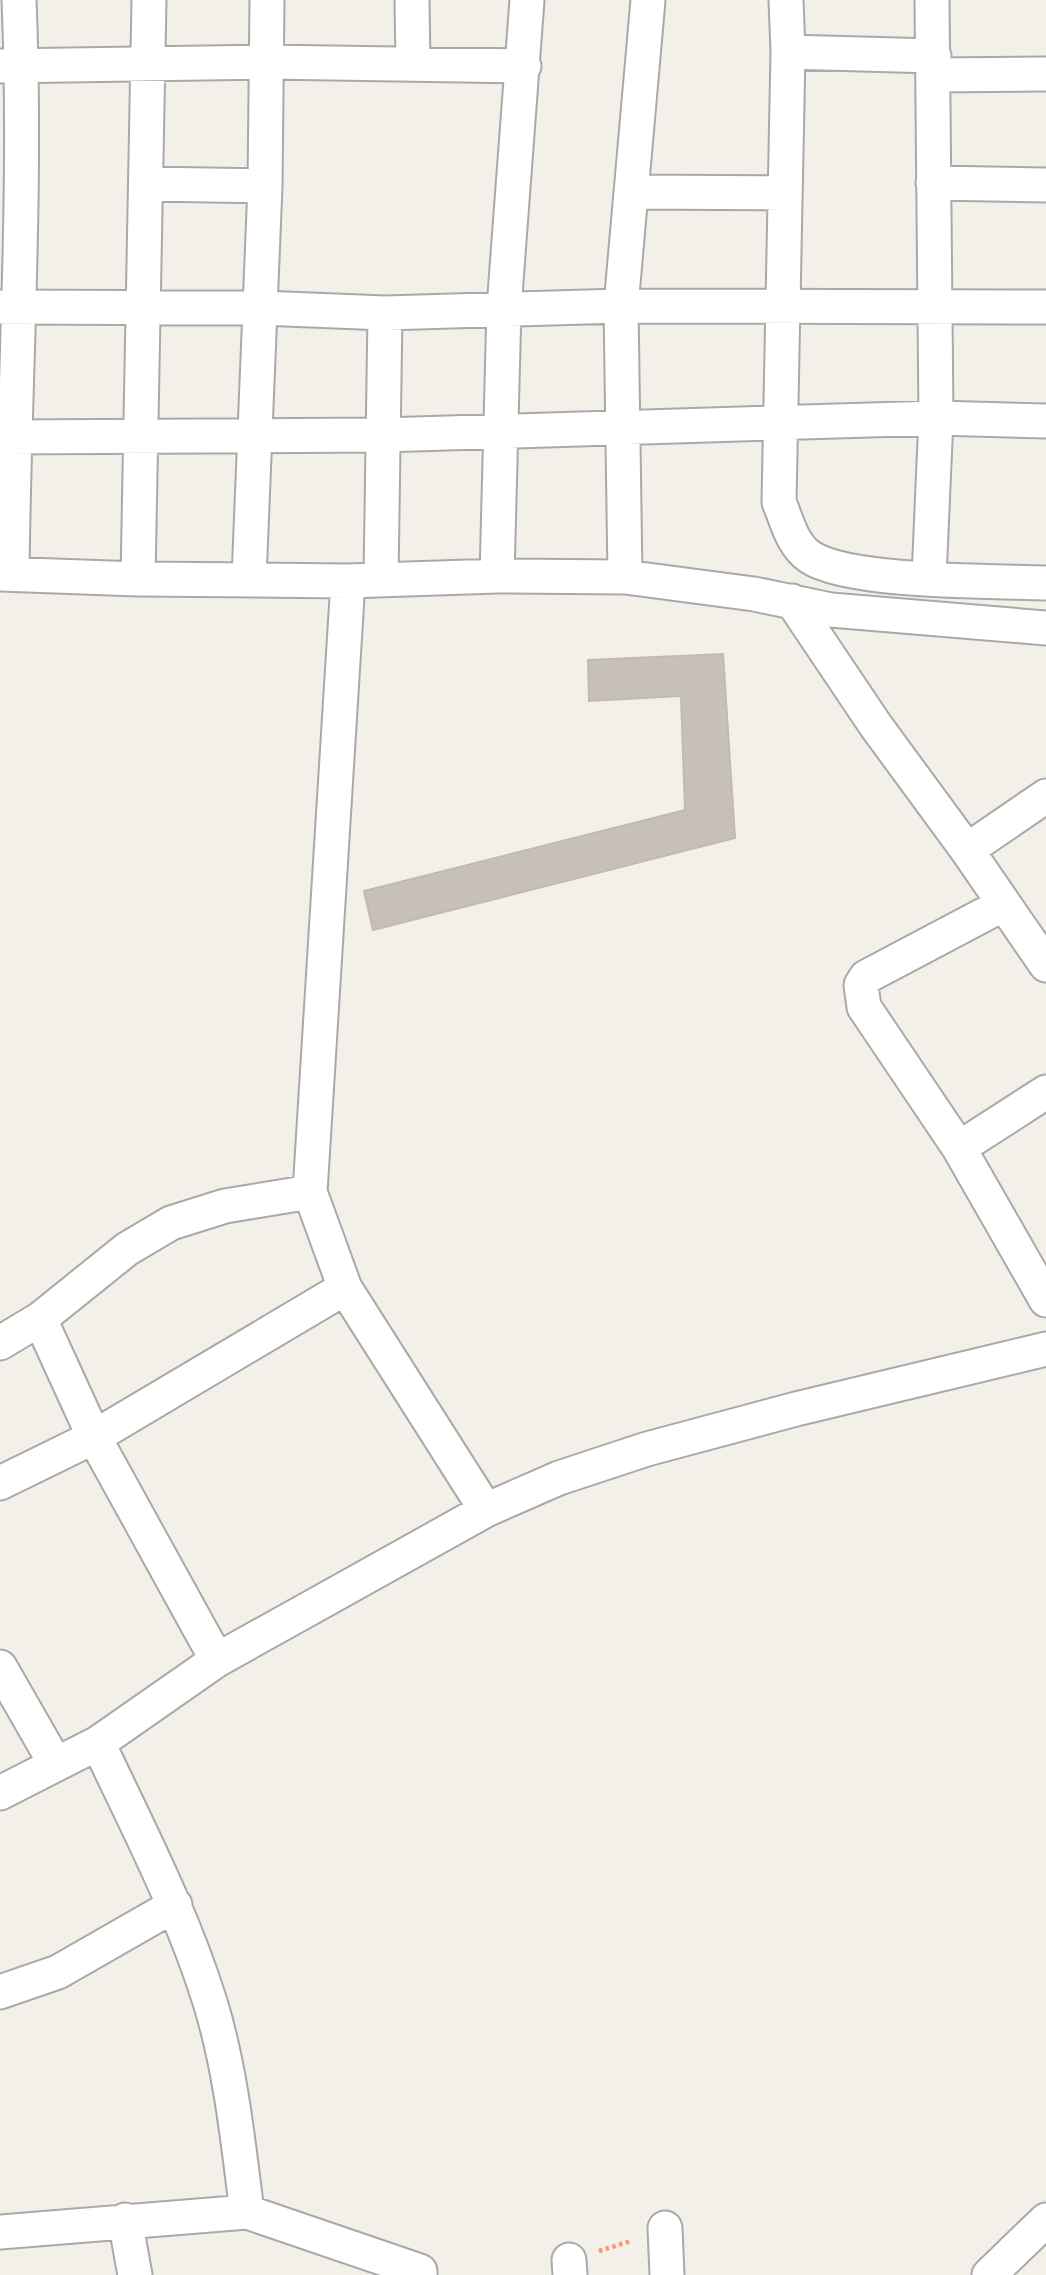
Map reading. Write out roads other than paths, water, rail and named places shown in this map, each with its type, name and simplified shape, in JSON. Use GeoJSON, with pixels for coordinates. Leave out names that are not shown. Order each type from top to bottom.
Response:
{"type":"FeatureCollection","features":[{"type":"Feature","properties":{"kind":"street"},"geometry":{"type":"LineString","coordinates":[[19,0],[11,66],[12,186],[6,574],[138,579],[348,581],[498,576],[625,577],[792,601],[831,610],[1046,628]]}},
{"type":"Feature","properties":{"kind":"street"},"geometry":{"type":"LineString","coordinates":[[138,579],[149,0]]}},
{"type":"Feature","properties":{"kind":"street"},"geometry":{"type":"LineString","coordinates":[[250,579],[265,186],[267,0]]}},
{"type":"Feature","properties":{"kind":"street"},"geometry":{"type":"LineString","coordinates":[[412,0],[413,63]]}},
{"type":"Feature","properties":{"kind":"street"},"geometry":{"type":"LineString","coordinates":[[498,576],[499,431],[504,309],[527,0]]}},
{"type":"Feature","properties":{"kind":"street"},"geometry":{"type":"LineString","coordinates":[[625,577],[621,306],[648,0]]}},
{"type":"Feature","properties":{"kind":"street"},"geometry":{"type":"LineString","coordinates":[[786,0],[788,52],[779,502],[796,543],[811,558],[837,568],[929,578],[1046,583]]}},
{"type":"Feature","properties":{"kind":"street"},"geometry":{"type":"LineString","coordinates":[[929,578],[936,418],[932,0]]}},
{"type":"Feature","properties":{"kind":"street"},"geometry":{"type":"LineString","coordinates":[[788,52],[1046,74]]}},
{"type":"Feature","properties":{"kind":"street"},"geometry":{"type":"LineString","coordinates":[[11,66],[267,62],[524,66]]}},
{"type":"Feature","properties":{"kind":"street"},"geometry":{"type":"LineString","coordinates":[[933,183],[1046,186]]}},
{"type":"Feature","properties":{"kind":"street"},"geometry":{"type":"LineString","coordinates":[[146,184],[265,186]]}},
{"type":"Feature","properties":{"kind":"street"},"geometry":{"type":"LineString","coordinates":[[631,192],[784,193]]}},
{"type":"Feature","properties":{"kind":"street"},"geometry":{"type":"LineString","coordinates":[[10,307],[261,308],[385,313],[621,306],[782,309],[1046,307]]}},
{"type":"Feature","properties":{"kind":"street"},"geometry":{"type":"LineString","coordinates":[[381,580],[385,313]]}},
{"type":"Feature","properties":{"kind":"street"},"geometry":{"type":"LineString","coordinates":[[7,437],[383,435],[780,425],[936,418],[1046,421]]}},
{"type":"Feature","properties":{"kind":"street"},"geometry":{"type":"LineString","coordinates":[[348,581],[310,1192],[345,1288],[486,1510]]}},
{"type":"Feature","properties":{"kind":"street"},"geometry":{"type":"LineString","coordinates":[[792,601],[876,726],[1004,904],[1042,951]]}},
{"type":"Feature","properties":{"kind":"street"},"geometry":{"type":"LineString","coordinates":[[967,850],[1046,796]]}},
{"type":"Feature","properties":{"kind":"street"},"geometry":{"type":"LineString","coordinates":[[1004,904],[866,977],[861,985],[864,1006],[959,1148],[1046,1300]]}},
{"type":"Feature","properties":{"kind":"street"},"geometry":{"type":"LineString","coordinates":[[959,1148],[1046,1092]]}},
{"type":"Feature","properties":{"kind":"street"},"geometry":{"type":"LineString","coordinates":[[0,1343],[40,1319],[127,1249],[171,1223],[225,1206],[310,1192]]}},
{"type":"Feature","properties":{"kind":"street"},"geometry":{"type":"LineString","coordinates":[[0,1483],[94,1437],[345,1288]]}},
{"type":"Feature","properties":{"kind":"street"},"geometry":{"type":"LineString","coordinates":[[40,1319],[94,1437],[217,1660]]}},
{"type":"Feature","properties":{"kind":"street"},"geometry":{"type":"LineString","coordinates":[[0,1793],[98,1743],[217,1660],[486,1510],[559,1478],[647,1448],[1040,1347]]}},
{"type":"Feature","properties":{"kind":"street"},"geometry":{"type":"LineString","coordinates":[[0,1667],[55,1763]]}},
{"type":"Feature","properties":{"kind":"street"},"geometry":{"type":"LineString","coordinates":[[98,1743],[175,1905],[210,2003],[229,2077],[247,2212]]}},
{"type":"Feature","properties":{"kind":"street"},"geometry":{"type":"LineString","coordinates":[[0,1992],[58,1972],[175,1905]]}},
{"type":"Feature","properties":{"kind":"street"},"geometry":{"type":"LineString","coordinates":[[0,2232],[247,2212],[420,2271],[420,2275]]}},
{"type":"Feature","properties":{"kind":"street"},"geometry":{"type":"LineString","coordinates":[[125,2220],[135,2275]]}},
{"type":"Feature","properties":{"kind":"street"},"geometry":{"type":"LineString","coordinates":[[989,2275],[1046,2220]]}},
{"type":"Feature","properties":{"kind":"street"},"geometry":{"type":"LineString","coordinates":[[665,2228],[667,2275]]}}]}
